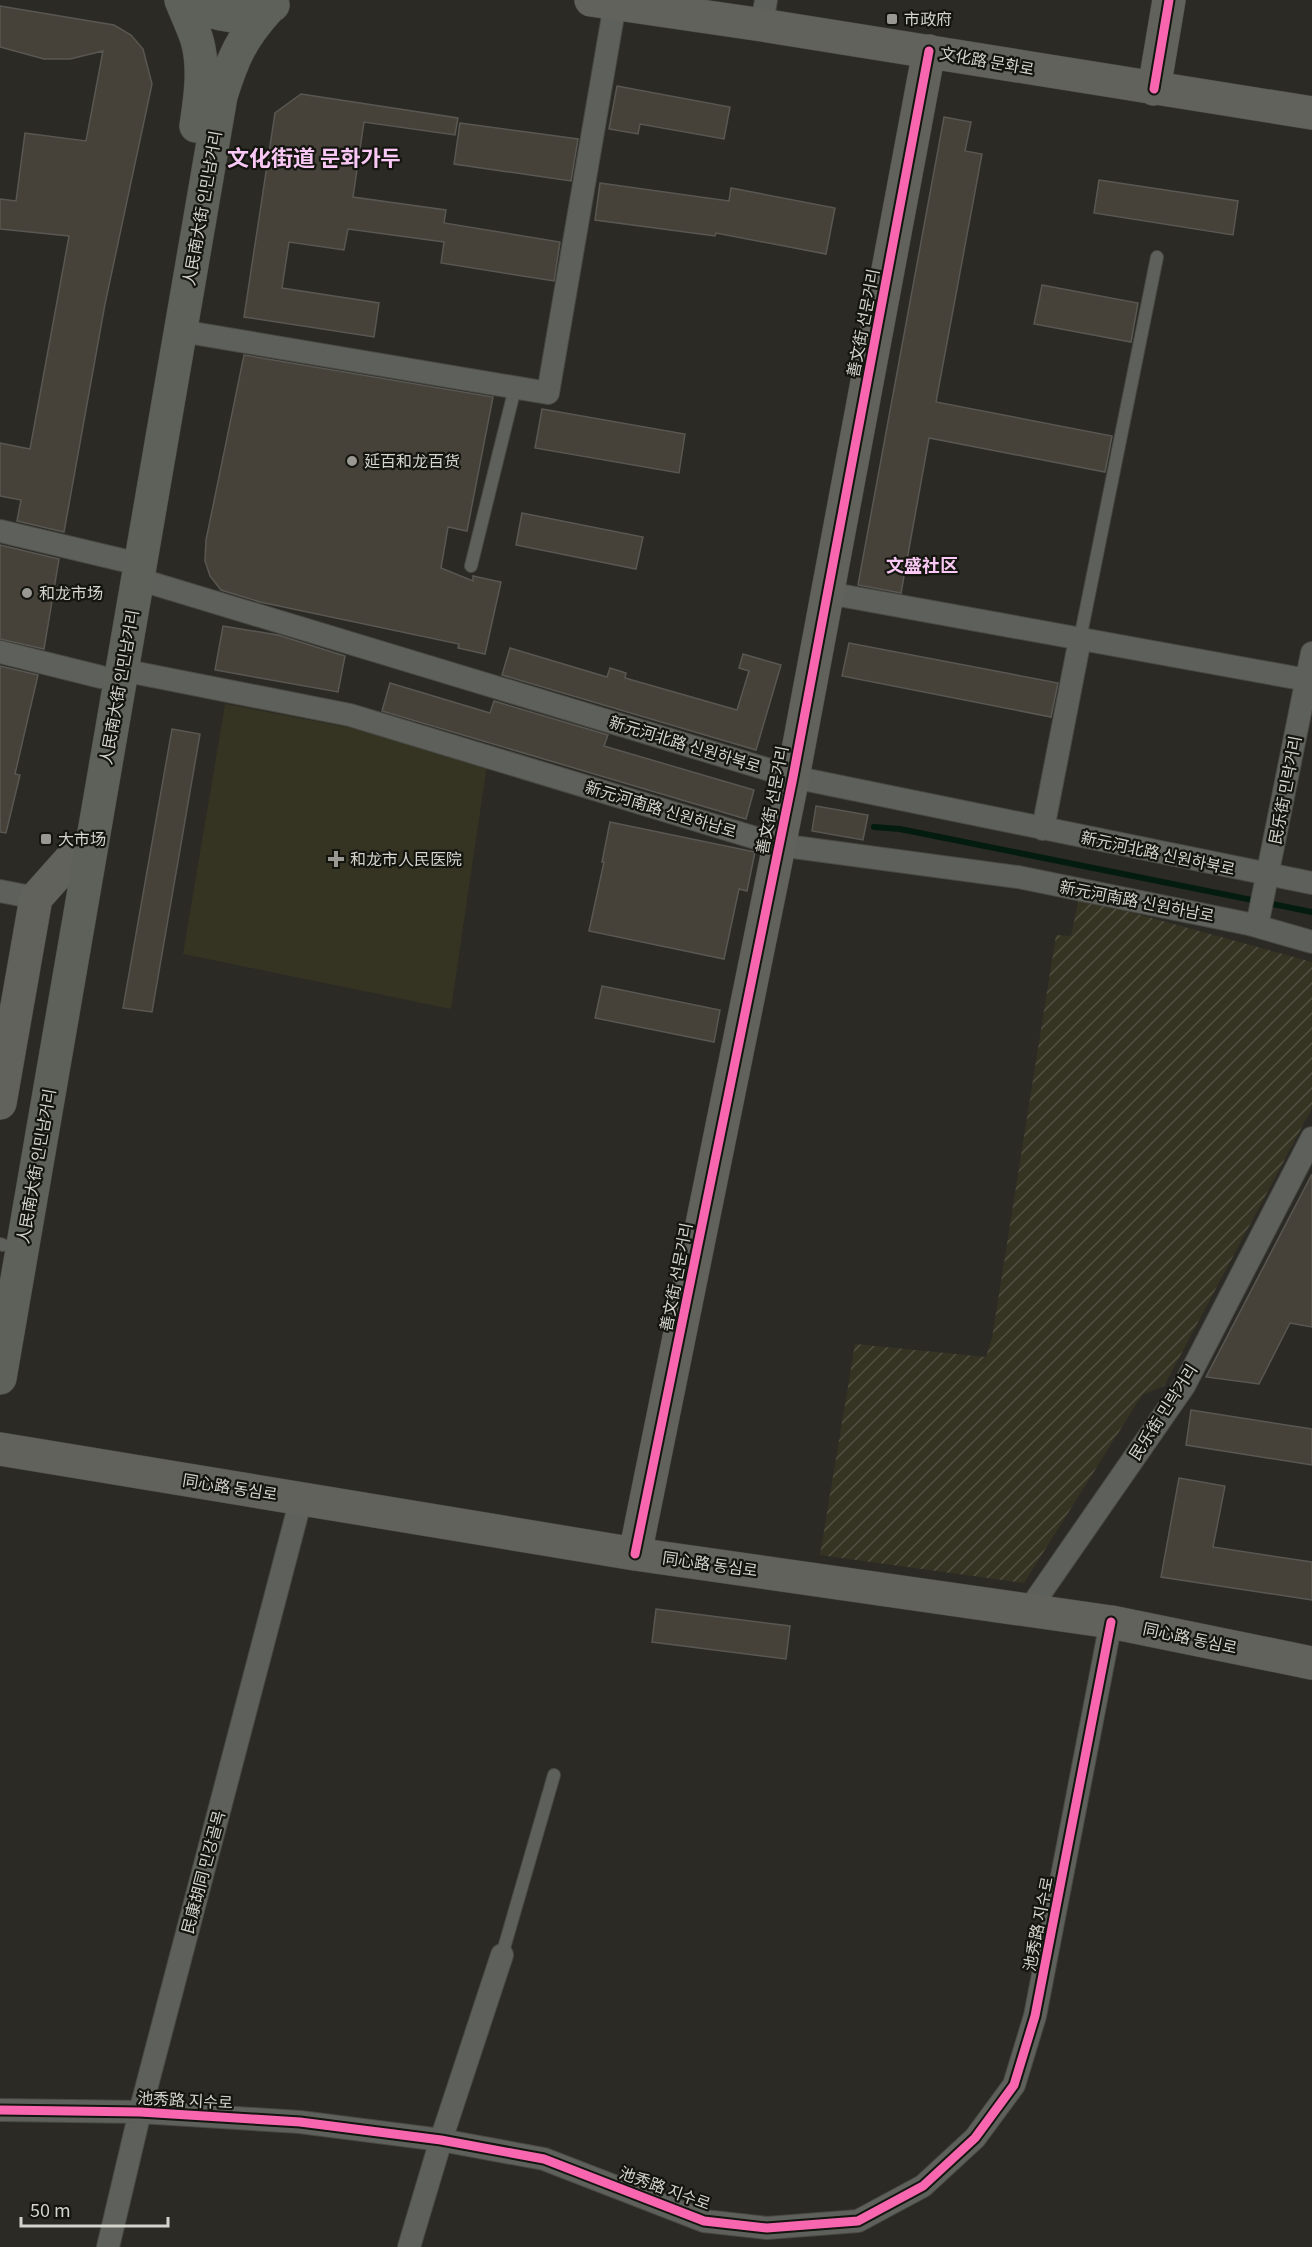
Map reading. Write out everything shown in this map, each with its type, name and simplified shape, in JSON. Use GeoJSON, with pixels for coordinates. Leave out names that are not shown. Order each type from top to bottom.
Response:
{"type":"FeatureCollection","features":[{"type":"Feature","properties":{"kind":"main road","name":"人民南大街 인민남거리"},"geometry":{"type":"LineString","coordinates":[[0,1378],[130,569],[201,98],[198,41],[181,0]]}},
{"type":"Feature","properties":{"kind":"main road"},"geometry":{"type":"LineString","coordinates":[[189,0],[207,11],[227,16],[248,16],[274,4]]}},
{"type":"Feature","properties":{"kind":"main road","name":"人民南大街 인민남거리"},"geometry":{"type":"LineString","coordinates":[[130,569],[181,331],[221,96],[239,46],[248,32],[274,4]]}},
{"type":"Feature","properties":{"kind":"main road","name":"人民南大街 인민남거리"},"geometry":{"type":"LineString","coordinates":[[1,1250],[69,861],[112,673]]}},
{"type":"Feature","properties":{"kind":"street"},"geometry":{"type":"LineString","coordinates":[[1154,89],[1169,0]]}},
{"type":"Feature","properties":{"kind":"street"},"geometry":{"type":"LineString","coordinates":[[181,331],[548,393],[603,2]]}},
{"type":"Feature","properties":{"kind":"street","name":"文化路 문화로"},"geometry":{"type":"LineString","coordinates":[[603,2],[764,12],[929,51],[1312,113]]}},
{"type":"Feature","properties":{"kind":"street","name":"善文街 선문거리"},"geometry":{"type":"LineString","coordinates":[[635,1554],[793,777],[929,51]]}},
{"type":"Feature","properties":{"kind":"street","name":"新元河北路 신원하북로"},"geometry":{"type":"LineString","coordinates":[[0,531],[130,569],[793,777],[1043,829],[1267,882],[1312,883]]}},
{"type":"Feature","properties":{"kind":"street"},"geometry":{"type":"LineString","coordinates":[[828,593],[1307,680]]}},
{"type":"Feature","properties":{"kind":"street"},"geometry":{"type":"LineString","coordinates":[[1043,829],[1080,639]]}},
{"type":"Feature","properties":{"kind":"street","name":"新元河南路 신원하남로"},"geometry":{"type":"LineString","coordinates":[[0,652],[350,715],[779,845],[1018,877],[1258,921],[1312,942]]}},
{"type":"Feature","properties":{"kind":"street","name":"民乐街 민락거리"},"geometry":{"type":"LineString","coordinates":[[1258,921],[1312,653]]}},
{"type":"Feature","properties":{"kind":"street"},"geometry":{"type":"LineString","coordinates":[[0,1103],[36,898],[69,861]]}},
{"type":"Feature","properties":{"kind":"street"},"geometry":{"type":"LineString","coordinates":[[0,891],[36,898]]}},
{"type":"Feature","properties":{"kind":"street","name":"民乐街 민락거리"},"geometry":{"type":"LineString","coordinates":[[1028,1611],[1184,1386],[1312,1138]]}},
{"type":"Feature","properties":{"kind":"street","name":"同心路 동심로"},"geometry":{"type":"LineString","coordinates":[[0,1449],[635,1554],[1111,1622],[1312,1663]]}},
{"type":"Feature","properties":{"kind":"street","name":"民康胡同 민강골목"},"geometry":{"type":"LineString","coordinates":[[108,2247],[140,2112],[301,1499]]}},
{"type":"Feature","properties":{"kind":"street","name":"池秀路 지수로"},"geometry":{"type":"LineString","coordinates":[[0,2110],[140,2112],[300,2122],[441,2140],[544,2159],[704,2220],[768,2228],[858,2220],[923,2186],[975,2138],[1014,2085],[1035,2016],[1111,1622]]}},
{"type":"Feature","properties":{"kind":"street"},"geometry":{"type":"LineString","coordinates":[[409,2247],[441,2140],[502,1955]]}},
{"type":"Feature","properties":{"kind":"lane"},"geometry":{"type":"LineString","coordinates":[[1080,639],[1157,257]]}},
{"type":"Feature","properties":{"kind":"lane"},"geometry":{"type":"LineString","coordinates":[[471,566],[515,388]]}},
{"type":"Feature","properties":{"kind":"lane"},"geometry":{"type":"LineString","coordinates":[[502,1955],[554,1775]]}},
{"type":"Feature","properties":{"kind":"shaded area","name":"和龙市人民医院"},"geometry":{"type":"Polygon","coordinates":[[[225,704],[373,732],[487,765],[451,1009],[183,954],[225,704]]]}},
{"type":"Feature","properties":{"kind":"shaded area"},"geometry":{"type":"Polygon","coordinates":[[[1079,898],[1312,962],[1312,1108],[1164,1386],[1142,1395],[1024,1583],[820,1555],[855,1344],[986,1357],[992,1338],[1056,935],[1071,936],[1079,898]]]}},
{"type":"Feature","properties":{"kind":"building"},"geometry":{"type":"Polygon","coordinates":[[[0,6],[114,25],[131,35],[143,49],[152,84],[105,304],[64,532],[17,521],[21,500],[0,496],[0,443],[30,449],[69,236],[0,229],[0,199],[16,201],[25,133],[86,141],[103,51],[70,59],[44,59],[0,47],[0,6]]]}},
{"type":"Feature","properties":{"kind":"building"},"geometry":{"type":"Polygon","coordinates":[[[617,86],[730,107],[724,139],[640,124],[638,134],[609,129],[617,86]]]}},
{"type":"Feature","properties":{"kind":"building"},"geometry":{"type":"Polygon","coordinates":[[[301,94],[458,118],[455,135],[364,122],[353,197],[446,210],[444,223],[560,242],[554,281],[441,263],[444,242],[348,229],[344,250],[289,242],[282,288],[379,303],[374,337],[244,317],[275,113],[301,94]]]}},
{"type":"Feature","properties":{"kind":"building"},"geometry":{"type":"Polygon","coordinates":[[[944,117],[971,122],[965,151],[982,154],[936,402],[1112,436],[1105,472],[929,438],[901,593],[858,585],[944,117]]]}},
{"type":"Feature","properties":{"kind":"building"},"geometry":{"type":"Polygon","coordinates":[[[460,123],[578,139],[571,181],[454,164],[460,123]]]}},
{"type":"Feature","properties":{"kind":"building"},"geometry":{"type":"Polygon","coordinates":[[[1099,180],[1238,201],[1233,235],[1094,213],[1099,180]]]}},
{"type":"Feature","properties":{"kind":"building"},"geometry":{"type":"Polygon","coordinates":[[[600,183],[729,201],[731,188],[835,208],[826,254],[716,233],[715,236],[595,220],[600,183]]]}},
{"type":"Feature","properties":{"kind":"building"},"geometry":{"type":"Polygon","coordinates":[[[1042,285],[1138,303],[1131,342],[1034,324],[1042,285]]]}},
{"type":"Feature","properties":{"kind":"building","name":"延百和龙百货"},"geometry":{"type":"Polygon","coordinates":[[[244,355],[493,397],[467,531],[448,527],[441,568],[473,581],[473,576],[501,582],[485,654],[458,648],[459,644],[260,602],[221,590],[210,576],[205,561],[206,540],[244,355]]]}},
{"type":"Feature","properties":{"kind":"building"},"geometry":{"type":"Polygon","coordinates":[[[542,409],[685,434],[679,473],[535,448],[542,409]]]}},
{"type":"Feature","properties":{"kind":"building"},"geometry":{"type":"Polygon","coordinates":[[[522,513],[643,537],[636,569],[516,545],[522,513]]]}},
{"type":"Feature","properties":{"kind":"building","name":"和龙市场"},"geometry":{"type":"Polygon","coordinates":[[[0,545],[59,559],[44,649],[0,639],[0,545]]]}},
{"type":"Feature","properties":{"kind":"building"},"geometry":{"type":"Polygon","coordinates":[[[223,626],[278,635],[345,656],[338,692],[215,670],[223,626]]]}},
{"type":"Feature","properties":{"kind":"building"},"geometry":{"type":"Polygon","coordinates":[[[849,643],[1058,683],[1051,717],[842,676],[849,643]]]}},
{"type":"Feature","properties":{"kind":"building"},"geometry":{"type":"Polygon","coordinates":[[[510,648],[607,677],[610,668],[626,673],[625,678],[737,710],[749,671],[739,668],[743,654],[781,665],[756,750],[502,675],[510,648]]]}},
{"type":"Feature","properties":{"kind":"building"},"geometry":{"type":"Polygon","coordinates":[[[0,666],[38,675],[15,774],[20,775],[6,833],[0,832],[0,666]]]}},
{"type":"Feature","properties":{"kind":"building"},"geometry":{"type":"Polygon","coordinates":[[[390,683],[490,713],[494,701],[608,735],[604,746],[754,790],[746,819],[382,711],[390,683]]]}},
{"type":"Feature","properties":{"kind":"building"},"geometry":{"type":"Polygon","coordinates":[[[172,729],[200,734],[152,1012],[123,1008],[172,729]]]}},
{"type":"Feature","properties":{"kind":"building"},"geometry":{"type":"Polygon","coordinates":[[[816,806],[868,815],[863,840],[812,831],[816,806]]]}},
{"type":"Feature","properties":{"kind":"building"},"geometry":{"type":"Polygon","coordinates":[[[610,822],[755,852],[747,891],[739,889],[724,959],[589,931],[610,822]]]}},
{"type":"Feature","properties":{"kind":"building"},"geometry":{"type":"Polygon","coordinates":[[[602,986],[720,1010],[714,1042],[595,1018],[602,986]]]}},
{"type":"Feature","properties":{"kind":"building"},"geometry":{"type":"Polygon","coordinates":[[[1312,1174],[1312,1327],[1290,1323],[1259,1384],[1206,1377],[1312,1174]]]}},
{"type":"Feature","properties":{"kind":"building"},"geometry":{"type":"Polygon","coordinates":[[[1191,1410],[1312,1429],[1312,1465],[1186,1445],[1191,1410]]]}},
{"type":"Feature","properties":{"kind":"building"},"geometry":{"type":"Polygon","coordinates":[[[1179,1478],[1225,1486],[1213,1547],[1312,1562],[1312,1600],[1161,1577],[1179,1478]]]}},
{"type":"Feature","properties":{"kind":"building"},"geometry":{"type":"Polygon","coordinates":[[[656,1609],[790,1626],[786,1659],[652,1642],[656,1609]]]}},
{"type":"Feature","properties":{"kind":"waterway"},"geometry":{"type":"LineString","coordinates":[[874,827],[900,829],[1312,912]]}},
{"type":"Feature","properties":{"kind":"cycle path"},"geometry":{"type":"LineString","coordinates":[[1154,89],[1169,0]]}},
{"type":"Feature","properties":{"kind":"cycle path"},"geometry":{"type":"LineString","coordinates":[[635,1554],[793,777],[929,51]]}},
{"type":"Feature","properties":{"kind":"cycle path"},"geometry":{"type":"LineString","coordinates":[[0,2110],[140,2112],[300,2122],[441,2140],[544,2159],[704,2221],[767,2228],[858,2221],[923,2186],[975,2138],[1014,2085],[1035,2016],[1111,1622]]}},
{"type":"Feature","properties":{"kind":"place","name":"市政府"},"geometry":{"type":"Point","coordinates":[892,19]}},
{"type":"Feature","properties":{"kind":"place","name":"延百和龙百货"},"geometry":{"type":"Point","coordinates":[352,461]}},
{"type":"Feature","properties":{"kind":"place","name":"和龙市场"},"geometry":{"type":"Point","coordinates":[27,593]}},
{"type":"Feature","properties":{"kind":"place","name":"大市场"},"geometry":{"type":"Point","coordinates":[46,839]}},
{"type":"Feature","properties":{"kind":"place","name":"和龙市人民医院"},"geometry":{"type":"Point","coordinates":[336,859]}},
{"type":"Feature","properties":{"kind":"district","name":"文化街道 문화가두"},"geometry":{"type":"Point","coordinates":[314,158]}},
{"type":"Feature","properties":{"kind":"district","name":"文盛社区"},"geometry":{"type":"Point","coordinates":[922,566]}}]}
